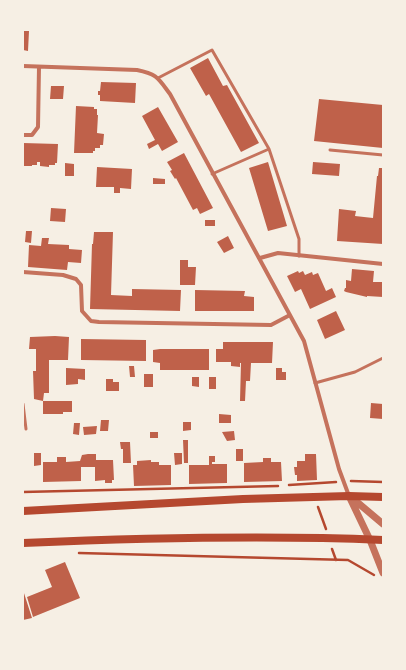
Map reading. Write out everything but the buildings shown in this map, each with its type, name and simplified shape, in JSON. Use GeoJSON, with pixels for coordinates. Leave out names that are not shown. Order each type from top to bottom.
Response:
{"type":"FeatureCollection","features":[{"type":"Feature","properties":{"kind":"main road"},"geometry":{"type":"LineString","coordinates":[[23,511],[243,499],[349,496],[383,497]]}},
{"type":"Feature","properties":{"kind":"main road"},"geometry":{"type":"LineString","coordinates":[[23,543],[152,538],[242,537],[383,540]]}},
{"type":"Feature","properties":{"kind":"street"},"geometry":{"type":"LineString","coordinates":[[23,66],[137,70],[148,72],[158,78],[170,94],[212,174],[260,258],[304,341],[339,469],[349,496],[370,540],[381,575]]}},
{"type":"Feature","properties":{"kind":"street"},"geometry":{"type":"LineString","coordinates":[[23,134],[32,135],[38,127],[39,67]]}},
{"type":"Feature","properties":{"kind":"street"},"geometry":{"type":"LineString","coordinates":[[260,258],[278,253],[383,264]]}},
{"type":"Feature","properties":{"kind":"street"},"geometry":{"type":"LineString","coordinates":[[23,272],[63,275],[76,278],[81,285],[82,311],[91,321],[271,325],[290,315]]}},
{"type":"Feature","properties":{"kind":"street"},"geometry":{"type":"LineString","coordinates":[[349,496],[383,524]]}},
{"type":"Feature","properties":{"kind":"lane"},"geometry":{"type":"LineString","coordinates":[[158,78],[212,50],[269,149],[299,238],[299,256]]}},
{"type":"Feature","properties":{"kind":"lane"},"geometry":{"type":"LineString","coordinates":[[212,174],[269,149]]}},
{"type":"Feature","properties":{"kind":"lane"},"geometry":{"type":"LineString","coordinates":[[330,150],[383,155]]}},
{"type":"Feature","properties":{"kind":"lane"},"geometry":{"type":"LineString","coordinates":[[315,383],[356,372],[383,358]]}},
{"type":"Feature","properties":{"kind":"lane"},"geometry":{"type":"LineString","coordinates":[[23,404],[26,429]]}},
{"type":"Feature","properties":{"kind":"path"},"geometry":{"type":"LineString","coordinates":[[353,481],[383,482]]}},
{"type":"Feature","properties":{"kind":"path"},"geometry":{"type":"LineString","coordinates":[[23,492],[291,485],[327,482]]}},
{"type":"Feature","properties":{"kind":"path"},"geometry":{"type":"LineString","coordinates":[[318,508],[324,523]]}},
{"type":"Feature","properties":{"kind":"path"},"geometry":{"type":"LineString","coordinates":[[76,553],[348,560],[372,575],[381,575]]}},
{"type":"Feature","properties":{"kind":"path"},"geometry":{"type":"LineString","coordinates":[[334,553],[336,560]]}}]}
